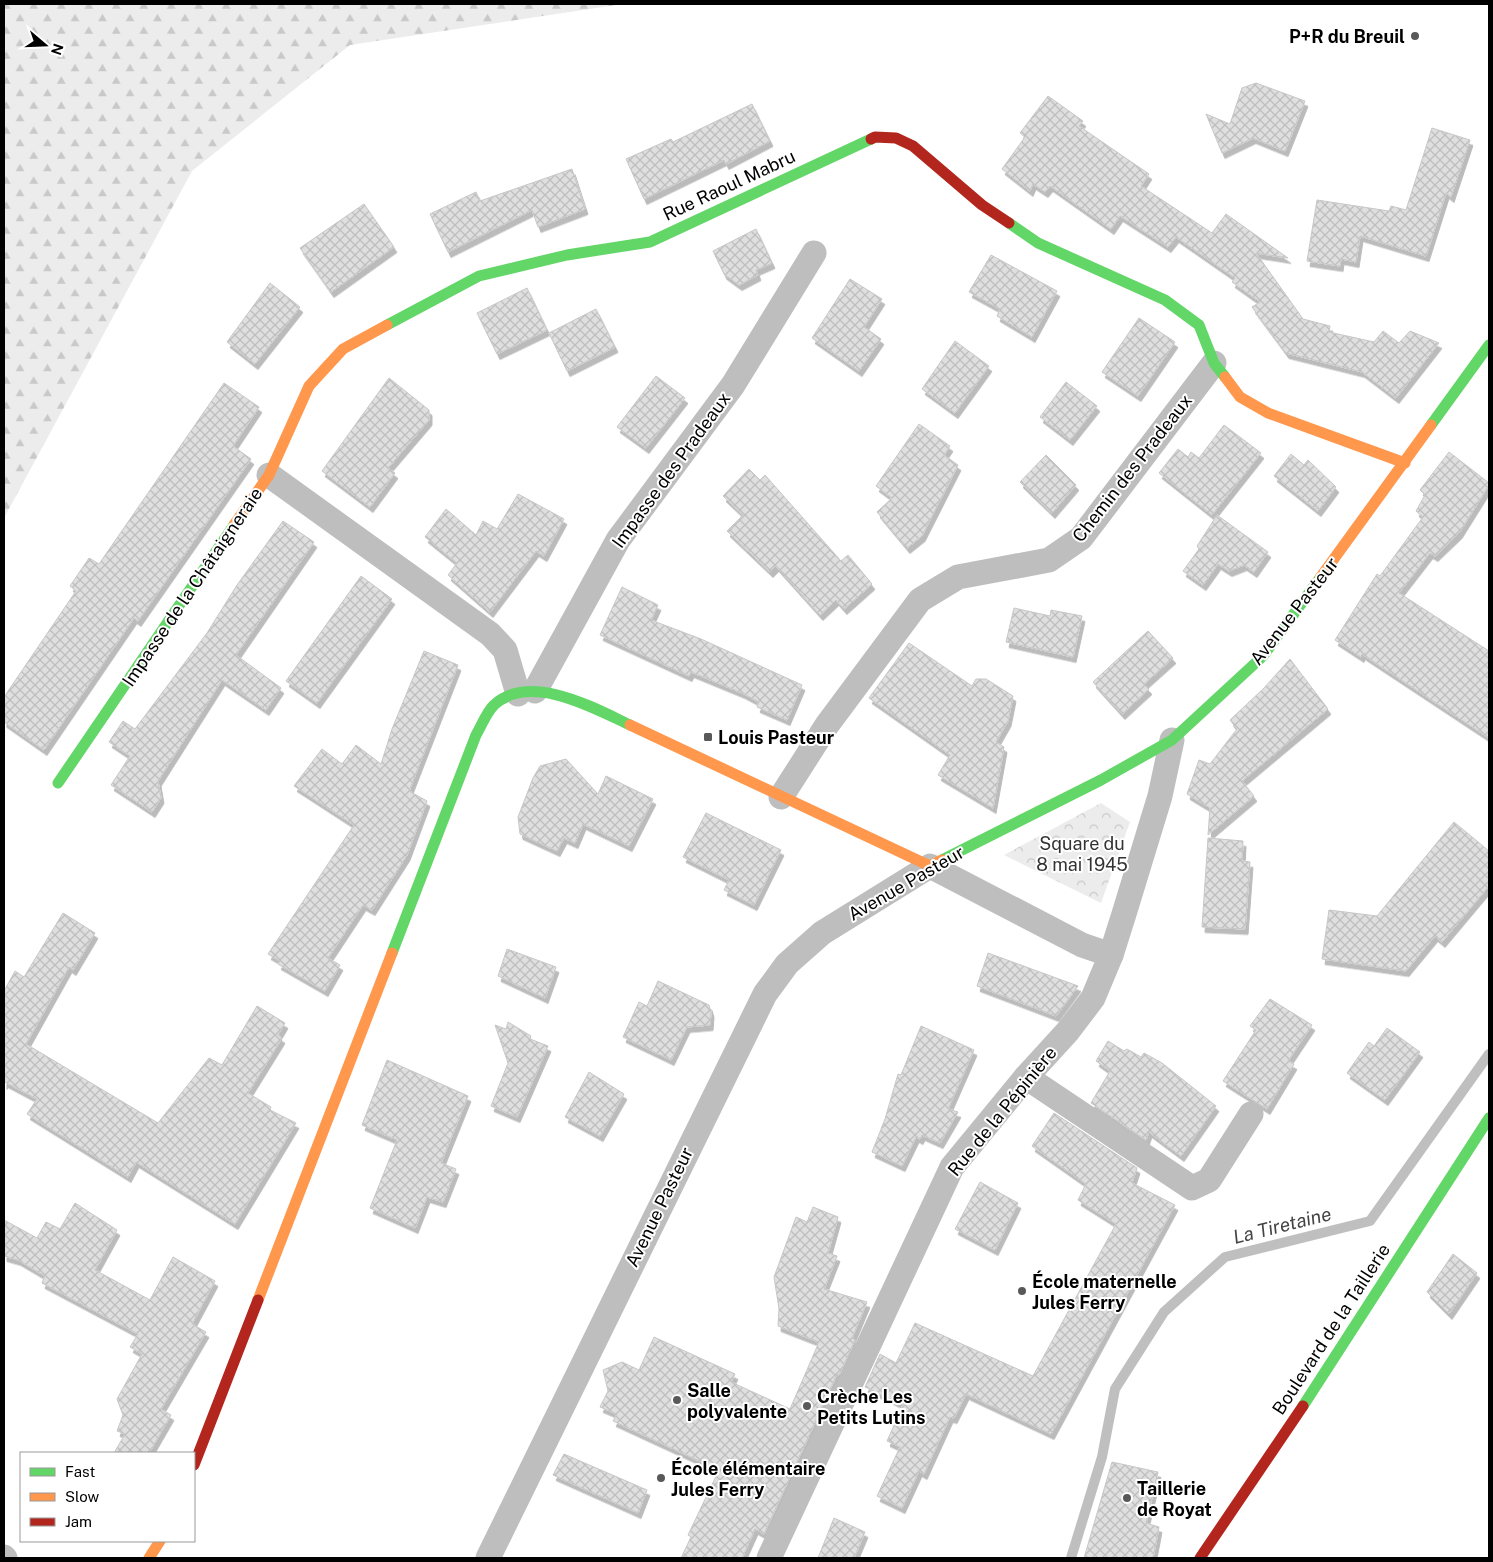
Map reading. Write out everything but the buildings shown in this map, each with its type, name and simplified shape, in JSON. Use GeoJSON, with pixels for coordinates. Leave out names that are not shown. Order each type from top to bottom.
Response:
{"type":"FeatureCollection","features":[{"type":"Feature","properties":{"kind":"main road","name":"Rue Raoul Mabru"},"geometry":{"type":"LineString","coordinates":[[269,474],[309,386],[342,349],[479,276],[567,255],[650,242],[874,137],[896,138],[913,146],[982,205],[1038,243],[1165,300],[1199,325],[1214,363]]}},
{"type":"Feature","properties":{"kind":"main road","name":"Avenue Pasteur"},"geometry":{"type":"LineString","coordinates":[[930,866],[1101,780],[1172,740],[1224,694],[1263,656],[1489,345]]}},
{"type":"Feature","properties":{"kind":"main road"},"geometry":{"type":"LineString","coordinates":[[1214,363],[1240,397],[1268,413],[1405,463]]}},
{"type":"Feature","properties":{"kind":"main road","name":"Impasse de la Châtaigneraie"},"geometry":{"type":"LineString","coordinates":[[58,783],[269,474]]}},
{"type":"Feature","properties":{"kind":"main road"},"geometry":{"type":"LineString","coordinates":[[195,1462],[476,735],[497,703],[526,692],[563,696],[594,708],[930,866]]}},
{"type":"Feature","properties":{"kind":"main road","name":"Boulevard de la Taillerie"},"geometry":{"type":"LineString","coordinates":[[1200,1558],[1312,1393],[1489,1118]]}},
{"type":"Feature","properties":{"kind":"main road"},"geometry":{"type":"LineString","coordinates":[[149,1558],[159,1542]]}},
{"type":"Feature","properties":{"kind":"street","name":"Impasse des Pradeaux"},"geometry":{"type":"LineString","coordinates":[[526,692],[618,540],[732,385],[814,253]]}},
{"type":"Feature","properties":{"kind":"street","name":"Chemin des Pradeaux"},"geometry":{"type":"LineString","coordinates":[[781,797],[827,725],[920,600],[958,577],[1049,560],[1081,538],[1214,363]]}},
{"type":"Feature","properties":{"kind":"street","name":"Impasse de la Châtaigneraie"},"geometry":{"type":"LineString","coordinates":[[269,474],[490,634],[505,650],[526,692]]}},
{"type":"Feature","properties":{"kind":"street","name":"Rue de la Pépinière"},"geometry":{"type":"LineString","coordinates":[[769,1558],[952,1167],[1026,1077],[1068,1031],[1093,998],[1111,955],[1160,796],[1172,740]]}},
{"type":"Feature","properties":{"kind":"street"},"geometry":{"type":"LineString","coordinates":[[930,866],[1082,945],[1111,955]]}},
{"type":"Feature","properties":{"kind":"street","name":"Avenue Pasteur"},"geometry":{"type":"LineString","coordinates":[[488,1558],[764,994],[787,964],[822,933],[930,866]]}},
{"type":"Feature","properties":{"kind":"street"},"geometry":{"type":"LineString","coordinates":[[1026,1077],[1192,1188],[1209,1180],[1251,1114]]}},
{"type":"Feature","properties":{"kind":"green space"},"geometry":{"type":"Polygon","coordinates":[[[4,4],[623,4],[350,45],[192,171],[4,518],[4,4]]]}},
{"type":"Feature","properties":{"kind":"green space","name":"Square du 8 mai 1945"},"geometry":{"type":"Polygon","coordinates":[[[1101,803],[1130,822],[1101,903],[1004,855],[1101,803]]]}},
{"type":"Feature","properties":{"kind":"waterway","name":"La Tiretaine"},"geometry":{"type":"LineString","coordinates":[[1071,1558],[1102,1457],[1115,1389],[1164,1312],[1225,1257],[1370,1221],[1489,1054]]}},
{"type":"Feature","properties":{"kind":"traffic: fast"},"geometry":{"type":"LineString","coordinates":[[387,325],[479,276],[567,255],[650,242],[871,139]]}},
{"type":"Feature","properties":{"kind":"traffic: fast"},"geometry":{"type":"LineString","coordinates":[[1009,223],[1038,243],[1165,300],[1199,325],[1214,363],[1225,377]]}},
{"type":"Feature","properties":{"kind":"traffic: fast"},"geometry":{"type":"LineString","coordinates":[[1431,425],[1489,345]]}},
{"type":"Feature","properties":{"kind":"traffic: fast"},"geometry":{"type":"LineString","coordinates":[[58,783],[234,525]]}},
{"type":"Feature","properties":{"kind":"traffic: fast"},"geometry":{"type":"LineString","coordinates":[[942,860],[1101,780],[1172,740],[1263,656],[1320,578]]}},
{"type":"Feature","properties":{"kind":"traffic: fast"},"geometry":{"type":"LineString","coordinates":[[392,953],[476,735],[486,715],[494,705],[509,696],[525,692],[543,692],[581,702],[630,725]]}},
{"type":"Feature","properties":{"kind":"traffic: fast"},"geometry":{"type":"LineString","coordinates":[[1303,1406],[1489,1118]]}},
{"type":"Feature","properties":{"kind":"traffic: slow"},"geometry":{"type":"LineString","coordinates":[[234,525],[269,475],[309,386],[343,349],[387,325]]}},
{"type":"Feature","properties":{"kind":"traffic: slow"},"geometry":{"type":"LineString","coordinates":[[1225,377],[1240,397],[1268,413],[1405,463]]}},
{"type":"Feature","properties":{"kind":"traffic: slow"},"geometry":{"type":"LineString","coordinates":[[1320,578],[1431,425]]}},
{"type":"Feature","properties":{"kind":"traffic: slow"},"geometry":{"type":"LineString","coordinates":[[630,725],[930,866],[942,860]]}},
{"type":"Feature","properties":{"kind":"traffic: slow"},"geometry":{"type":"LineString","coordinates":[[258,1300],[392,953]]}},
{"type":"Feature","properties":{"kind":"traffic: slow"},"geometry":{"type":"LineString","coordinates":[[149,1558],[159,1542]]}},
{"type":"Feature","properties":{"kind":"traffic: jam"},"geometry":{"type":"LineString","coordinates":[[871,139],[875,137],[896,138],[913,146],[982,205],[1009,223]]}},
{"type":"Feature","properties":{"kind":"traffic: jam"},"geometry":{"type":"LineString","coordinates":[[195,1462],[258,1300]]}},
{"type":"Feature","properties":{"kind":"traffic: jam"},"geometry":{"type":"LineString","coordinates":[[1200,1558],[1303,1406]]}},
{"type":"Feature","properties":{"kind":"place","name":"P+R du Breuil"},"geometry":{"type":"Point","coordinates":[1415,36]}},
{"type":"Feature","properties":{"kind":"place","name":"Louis Pasteur"},"geometry":{"type":"Point","coordinates":[708,737]}},
{"type":"Feature","properties":{"kind":"place","name":"École maternelle Jules Ferry"},"geometry":{"type":"Point","coordinates":[1022,1291]}},
{"type":"Feature","properties":{"kind":"place","name":"Salle polyvalente"},"geometry":{"type":"Point","coordinates":[677,1400]}},
{"type":"Feature","properties":{"kind":"place","name":"Crèche Les Petits Lutins"},"geometry":{"type":"Point","coordinates":[807,1406]}},
{"type":"Feature","properties":{"kind":"place","name":"École élémentaire Jules Ferry"},"geometry":{"type":"Point","coordinates":[661,1478]}},
{"type":"Feature","properties":{"kind":"place","name":"Taillerie de Royat"},"geometry":{"type":"Point","coordinates":[1127,1498]}}]}
